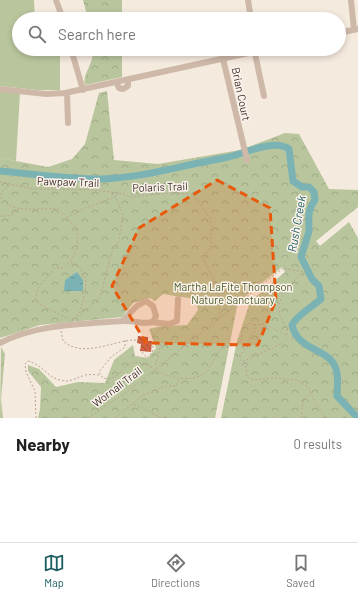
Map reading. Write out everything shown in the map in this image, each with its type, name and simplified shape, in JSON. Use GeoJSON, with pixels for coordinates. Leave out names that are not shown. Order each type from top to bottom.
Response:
{"type":"FeatureCollection","features":[{"type":"Feature","properties":{"kind":"street"},"geometry":{"type":"LineString","coordinates":[[56,0],[60,12]]}},
{"type":"Feature","properties":{"kind":"street"},"geometry":{"type":"LineString","coordinates":[[248,0],[250,12]]}},
{"type":"Feature","properties":{"kind":"street"},"geometry":{"type":"LineString","coordinates":[[346,31],[356,29],[351,0]]}},
{"type":"Feature","properties":{"kind":"street"},"geometry":{"type":"LineString","coordinates":[[73,56],[83,90]]}},
{"type":"Feature","properties":{"kind":"street"},"geometry":{"type":"LineString","coordinates":[[0,89],[46,94],[67,93],[231,56]]}},
{"type":"Feature","properties":{"kind":"street"},"geometry":{"type":"LineString","coordinates":[[255,56],[264,96]]}},
{"type":"Feature","properties":{"kind":"street","name":"Brian Court"},"geometry":{"type":"LineString","coordinates":[[223,58],[247,160]]}},
{"type":"Feature","properties":{"kind":"street"},"geometry":{"type":"LineString","coordinates":[[67,93],[68,123]]}},
{"type":"Feature","properties":{"kind":"street"},"geometry":{"type":"LineString","coordinates":[[0,343],[25,333],[61,327],[122,321],[168,324],[177,321],[178,298]]}},
{"type":"Feature","properties":{"kind":"street"},"geometry":{"type":"LineString","coordinates":[[122,321],[137,306],[146,301],[153,306],[156,316],[150,323]]}},
{"type":"Feature","properties":{"kind":"path","name":"Pawpaw Trail"},"geometry":{"type":"LineString","coordinates":[[0,182],[9,185],[34,188],[114,192],[116,197],[85,208],[67,218]]}},
{"type":"Feature","properties":{"kind":"path"},"geometry":{"type":"LineString","coordinates":[[9,185],[0,194],[2,198],[12,206],[20,208],[59,208],[76,232],[76,248],[71,262],[64,268],[55,268],[42,282],[37,292],[36,300],[41,305],[72,321],[79,313],[98,300],[111,254],[120,241],[122,216],[116,197]]}},
{"type":"Feature","properties":{"kind":"path","name":"Polaris Trail"},"geometry":{"type":"LineString","coordinates":[[114,192],[125,194],[129,197],[170,193],[193,194],[212,220],[211,246],[204,261],[215,282],[220,298],[220,318]]}},
{"type":"Feature","properties":{"kind":"path"},"geometry":{"type":"LineString","coordinates":[[0,216],[9,216],[20,208]]}},
{"type":"Feature","properties":{"kind":"path"},"geometry":{"type":"LineString","coordinates":[[71,262],[83,272],[86,278],[86,292],[79,313]]}},
{"type":"Feature","properties":{"kind":"path"},"geometry":{"type":"LineString","coordinates":[[36,418],[35,390],[26,372],[25,364],[28,361],[39,364],[58,380],[67,382],[85,375],[101,375],[103,378],[111,380],[115,378],[123,368],[132,363],[144,364],[154,369],[283,268],[303,272]]}},
{"type":"Feature","properties":{"kind":"path"},"geometry":{"type":"LineString","coordinates":[[288,336],[286,326],[280,317],[279,306],[290,286],[306,270]]}},
{"type":"Feature","properties":{"kind":"path"},"geometry":{"type":"LineString","coordinates":[[150,323],[160,328],[153,336]]}},
{"type":"Feature","properties":{"kind":"path"},"geometry":{"type":"LineString","coordinates":[[142,352],[145,357],[150,356],[152,353],[154,342],[150,323]]}},
{"type":"Feature","properties":{"kind":"path"},"geometry":{"type":"LineString","coordinates":[[179,378],[192,379],[201,377],[210,367],[220,350],[240,342],[248,323],[254,325],[264,324],[288,336]]}},
{"type":"Feature","properties":{"kind":"path"},"geometry":{"type":"LineString","coordinates":[[254,325],[253,335],[240,359],[246,366],[247,377],[253,380],[280,378],[297,380],[305,385],[311,392],[315,402],[326,418]]}},
{"type":"Feature","properties":{"kind":"path"},"geometry":{"type":"LineString","coordinates":[[61,327],[63,341],[78,349],[101,347],[125,340],[136,340]]}},
{"type":"Feature","properties":{"kind":"path"},"geometry":{"type":"LineString","coordinates":[[244,362],[281,344],[288,336]]}},
{"type":"Feature","properties":{"kind":"path"},"geometry":{"type":"LineString","coordinates":[[101,375],[99,372],[104,365],[111,357],[125,347],[125,340]]}},
{"type":"Feature","properties":{"kind":"path","name":"Wornall Trail"},"geometry":{"type":"LineString","coordinates":[[88,418],[128,391],[154,369],[161,343],[154,342]]}},
{"type":"Feature","properties":{"kind":"path","name":"Wornall Trail"},"geometry":{"type":"LineString","coordinates":[[115,418],[133,403],[138,401],[142,396],[165,386],[176,386],[179,378],[163,374],[154,369]]}},
{"type":"Feature","properties":{"kind":"path"},"geometry":{"type":"LineString","coordinates":[[302,418],[303,401],[311,392]]}},
{"type":"Feature","properties":{"kind":"path"},"geometry":{"type":"LineString","coordinates":[[133,403],[162,418]]}},
{"type":"Feature","properties":{"kind":"path"},"geometry":{"type":"LineString","coordinates":[[68,418],[76,418]]}},
{"type":"Feature","properties":{"kind":"highlighted area"},"geometry":{"type":"Polygon","coordinates":[[[217,180],[270,208],[276,300],[258,345],[146,343],[112,286],[139,228],[217,180]]]}},
{"type":"Feature","properties":{"kind":"green space"},"geometry":{"type":"Polygon","coordinates":[[[0,0],[34,0],[35,12],[12,12],[12,56],[60,56],[60,90],[38,90],[0,86],[0,0]]]}},
{"type":"Feature","properties":{"kind":"green space"},"geometry":{"type":"Polygon","coordinates":[[[83,0],[122,0],[122,12],[86,12],[83,0]]]}},
{"type":"Feature","properties":{"kind":"green space"},"geometry":{"type":"Polygon","coordinates":[[[93,56],[122,56],[122,77],[85,85],[85,77],[93,56]]]}},
{"type":"Feature","properties":{"kind":"green space"},"geometry":{"type":"Polygon","coordinates":[[[0,91],[20,93],[16,161],[0,158],[0,91]]]}},
{"type":"Feature","properties":{"kind":"green space","name":"Martha LaFite Thompson Nature Sanctuary"},"geometry":{"type":"Polygon","coordinates":[[[107,91],[114,160],[158,164],[240,150],[285,133],[299,134],[329,189],[358,190],[358,207],[316,241],[320,246],[349,222],[358,238],[358,418],[221,418],[237,341],[250,302],[285,272],[282,267],[238,302],[215,418],[38,418],[41,387],[28,371],[28,365],[39,369],[56,387],[78,382],[105,383],[114,360],[133,345],[135,356],[148,358],[156,348],[149,329],[162,326],[187,325],[198,310],[195,299],[163,294],[155,301],[150,298],[133,303],[122,317],[40,325],[0,338],[0,158],[48,167],[72,159],[85,144],[99,93],[107,91]]]}},
{"type":"Feature","properties":{"kind":"green space"},"geometry":{"type":"Polygon","coordinates":[[[1,347],[5,354],[1,399],[3,418],[0,418],[1,347]]]}},
{"type":"Feature","properties":{"kind":"water"},"geometry":{"type":"Polygon","coordinates":[[[77,272],[83,280],[83,291],[64,291],[65,280],[77,272]]]}},
{"type":"Feature","properties":{"kind":"building"},"geometry":{"type":"Polygon","coordinates":[[[138,336],[148,337],[148,341],[152,341],[151,352],[140,351],[141,344],[137,343],[138,336]]]}},
{"type":"Feature","properties":{"kind":"waterway","name":"Rush Creek"},"geometry":{"type":"LineString","coordinates":[[0,171],[76,178],[116,178],[147,174],[224,158],[266,146],[282,146],[289,149],[293,181],[302,187],[309,187],[314,192],[315,200],[310,211],[309,230],[301,257],[312,279],[319,286],[321,299],[301,314],[292,325],[295,334],[300,340],[327,357],[332,362],[336,369],[338,382],[337,396],[358,418]]}}]}
